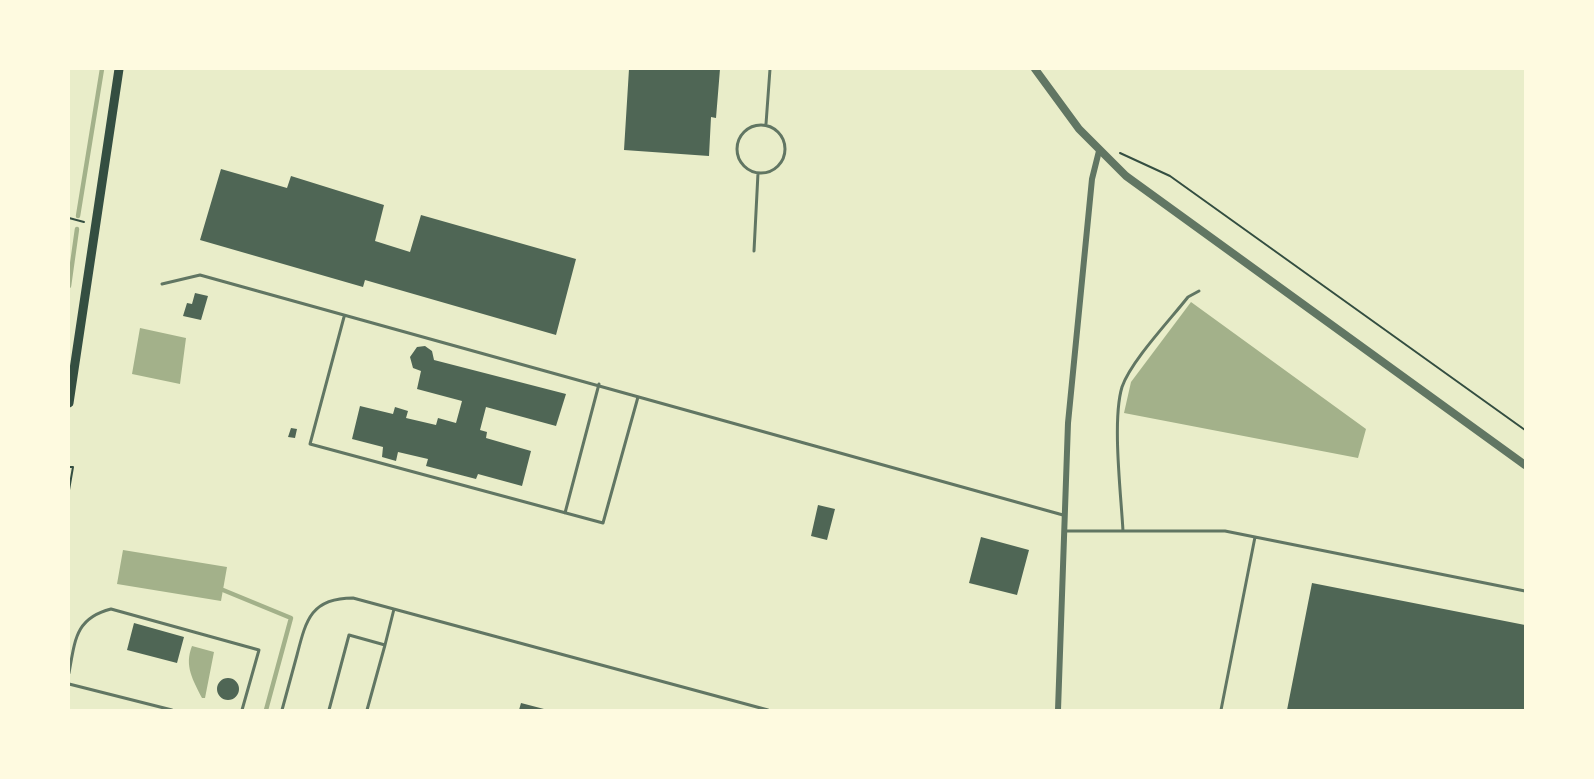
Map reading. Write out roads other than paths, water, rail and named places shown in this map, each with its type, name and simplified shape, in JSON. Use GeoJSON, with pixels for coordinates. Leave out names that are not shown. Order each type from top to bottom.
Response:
{"type":"FeatureCollection","features":[{"type":"Feature","properties":{"kind":"main road"},"geometry":{"type":"LineString","coordinates":[[69,403],[119,69]]}},
{"type":"Feature","properties":{"kind":"street"},"geometry":{"type":"LineString","coordinates":[[1035,69],[1099,151],[1165,207],[1525,465]]}},
{"type":"Feature","properties":{"kind":"street"},"geometry":{"type":"LineString","coordinates":[[1040,77],[1046,69]]}},
{"type":"Feature","properties":{"kind":"street"},"geometry":{"type":"LineString","coordinates":[[1058,710],[1068,423],[1092,179],[1099,151]]}},
{"type":"Feature","properties":{"kind":"lane"},"geometry":{"type":"LineString","coordinates":[[766,125],[770,69]]}},
{"type":"Feature","properties":{"kind":"lane"},"geometry":{"type":"LineString","coordinates":[[766,125],[780,133],[786,148],[784,156],[774,169],[758,172],[751,171],[740,160],[737,145],[750,127],[766,125]]}},
{"type":"Feature","properties":{"kind":"lane"},"geometry":{"type":"LineString","coordinates":[[754,251],[758,172]]}},
{"type":"Feature","properties":{"kind":"lane"},"geometry":{"type":"LineString","coordinates":[[162,284],[200,276],[599,384],[638,397],[1064,515]]}},
{"type":"Feature","properties":{"kind":"lane"},"geometry":{"type":"LineString","coordinates":[[1123,531],[1118,414],[1122,387],[1130,372],[1188,297],[1199,291]]}},
{"type":"Feature","properties":{"kind":"lane"},"geometry":{"type":"LineString","coordinates":[[344,316],[310,444],[603,523],[638,397]]}},
{"type":"Feature","properties":{"kind":"lane"},"geometry":{"type":"LineString","coordinates":[[565,513],[599,384]]}},
{"type":"Feature","properties":{"kind":"lane"},"geometry":{"type":"LineString","coordinates":[[1064,531],[1225,531],[1525,591]]}},
{"type":"Feature","properties":{"kind":"lane"},"geometry":{"type":"LineString","coordinates":[[1221,710],[1255,537]]}},
{"type":"Feature","properties":{"kind":"lane"},"geometry":{"type":"LineString","coordinates":[[282,710],[304,624],[324,603],[338,598],[352,598],[768,710]]}},
{"type":"Feature","properties":{"kind":"lane"},"geometry":{"type":"LineString","coordinates":[[69,673],[75,637],[82,625],[91,616],[111,609],[259,650],[242,710]]}},
{"type":"Feature","properties":{"kind":"lane"},"geometry":{"type":"LineString","coordinates":[[368,710],[394,609]]}},
{"type":"Feature","properties":{"kind":"lane"},"geometry":{"type":"LineString","coordinates":[[329,710],[349,635],[385,645]]}},
{"type":"Feature","properties":{"kind":"lane"},"geometry":{"type":"LineString","coordinates":[[69,684],[172,710]]}},
{"type":"Feature","properties":{"kind":"waterway"},"geometry":{"type":"LineString","coordinates":[[78,216],[102,69]]}},
{"type":"Feature","properties":{"kind":"waterway"},"geometry":{"type":"LineString","coordinates":[[69,286],[77,229]]}},
{"type":"Feature","properties":{"kind":"waterway"},"geometry":{"type":"LineString","coordinates":[[223,590],[291,618],[266,710]]}}]}
